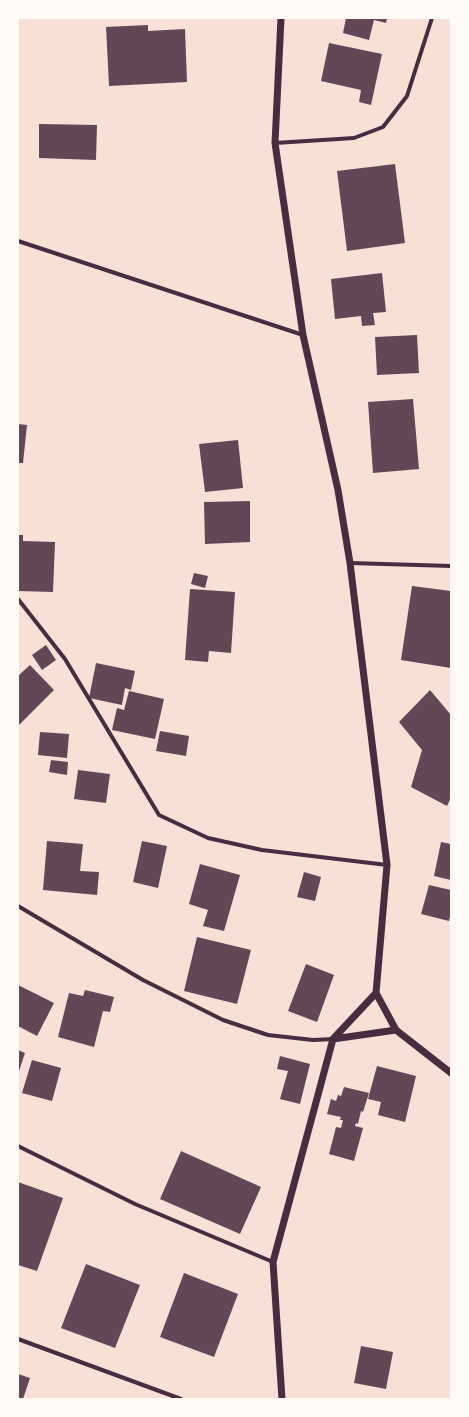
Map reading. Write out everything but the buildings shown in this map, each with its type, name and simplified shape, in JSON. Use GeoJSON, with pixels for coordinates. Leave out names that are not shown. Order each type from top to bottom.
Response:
{"type":"FeatureCollection","features":[{"type":"Feature","properties":{"kind":"street"},"geometry":{"type":"LineString","coordinates":[[281,18],[275,143],[302,335],[338,490],[350,563],[387,865],[376,992],[396,1030],[451,1073]]}},
{"type":"Feature","properties":{"kind":"street"},"geometry":{"type":"LineString","coordinates":[[275,143],[354,138],[384,127],[407,96],[432,18]]}},
{"type":"Feature","properties":{"kind":"street"},"geometry":{"type":"LineString","coordinates":[[18,241],[302,335]]}},
{"type":"Feature","properties":{"kind":"street"},"geometry":{"type":"LineString","coordinates":[[350,563],[451,566]]}},
{"type":"Feature","properties":{"kind":"street"},"geometry":{"type":"LineString","coordinates":[[18,599],[65,659],[159,815],[208,838],[262,850],[387,865]]}},
{"type":"Feature","properties":{"kind":"street"},"geometry":{"type":"LineString","coordinates":[[18,906],[143,980],[224,1020],[268,1035],[313,1040],[333,1039],[396,1030]]}},
{"type":"Feature","properties":{"kind":"street"},"geometry":{"type":"LineString","coordinates":[[282,1399],[273,1262],[333,1039],[376,992]]}},
{"type":"Feature","properties":{"kind":"street"},"geometry":{"type":"LineString","coordinates":[[18,1146],[135,1204],[273,1262]]}},
{"type":"Feature","properties":{"kind":"street"},"geometry":{"type":"LineString","coordinates":[[18,1339],[181,1399]]}}]}
